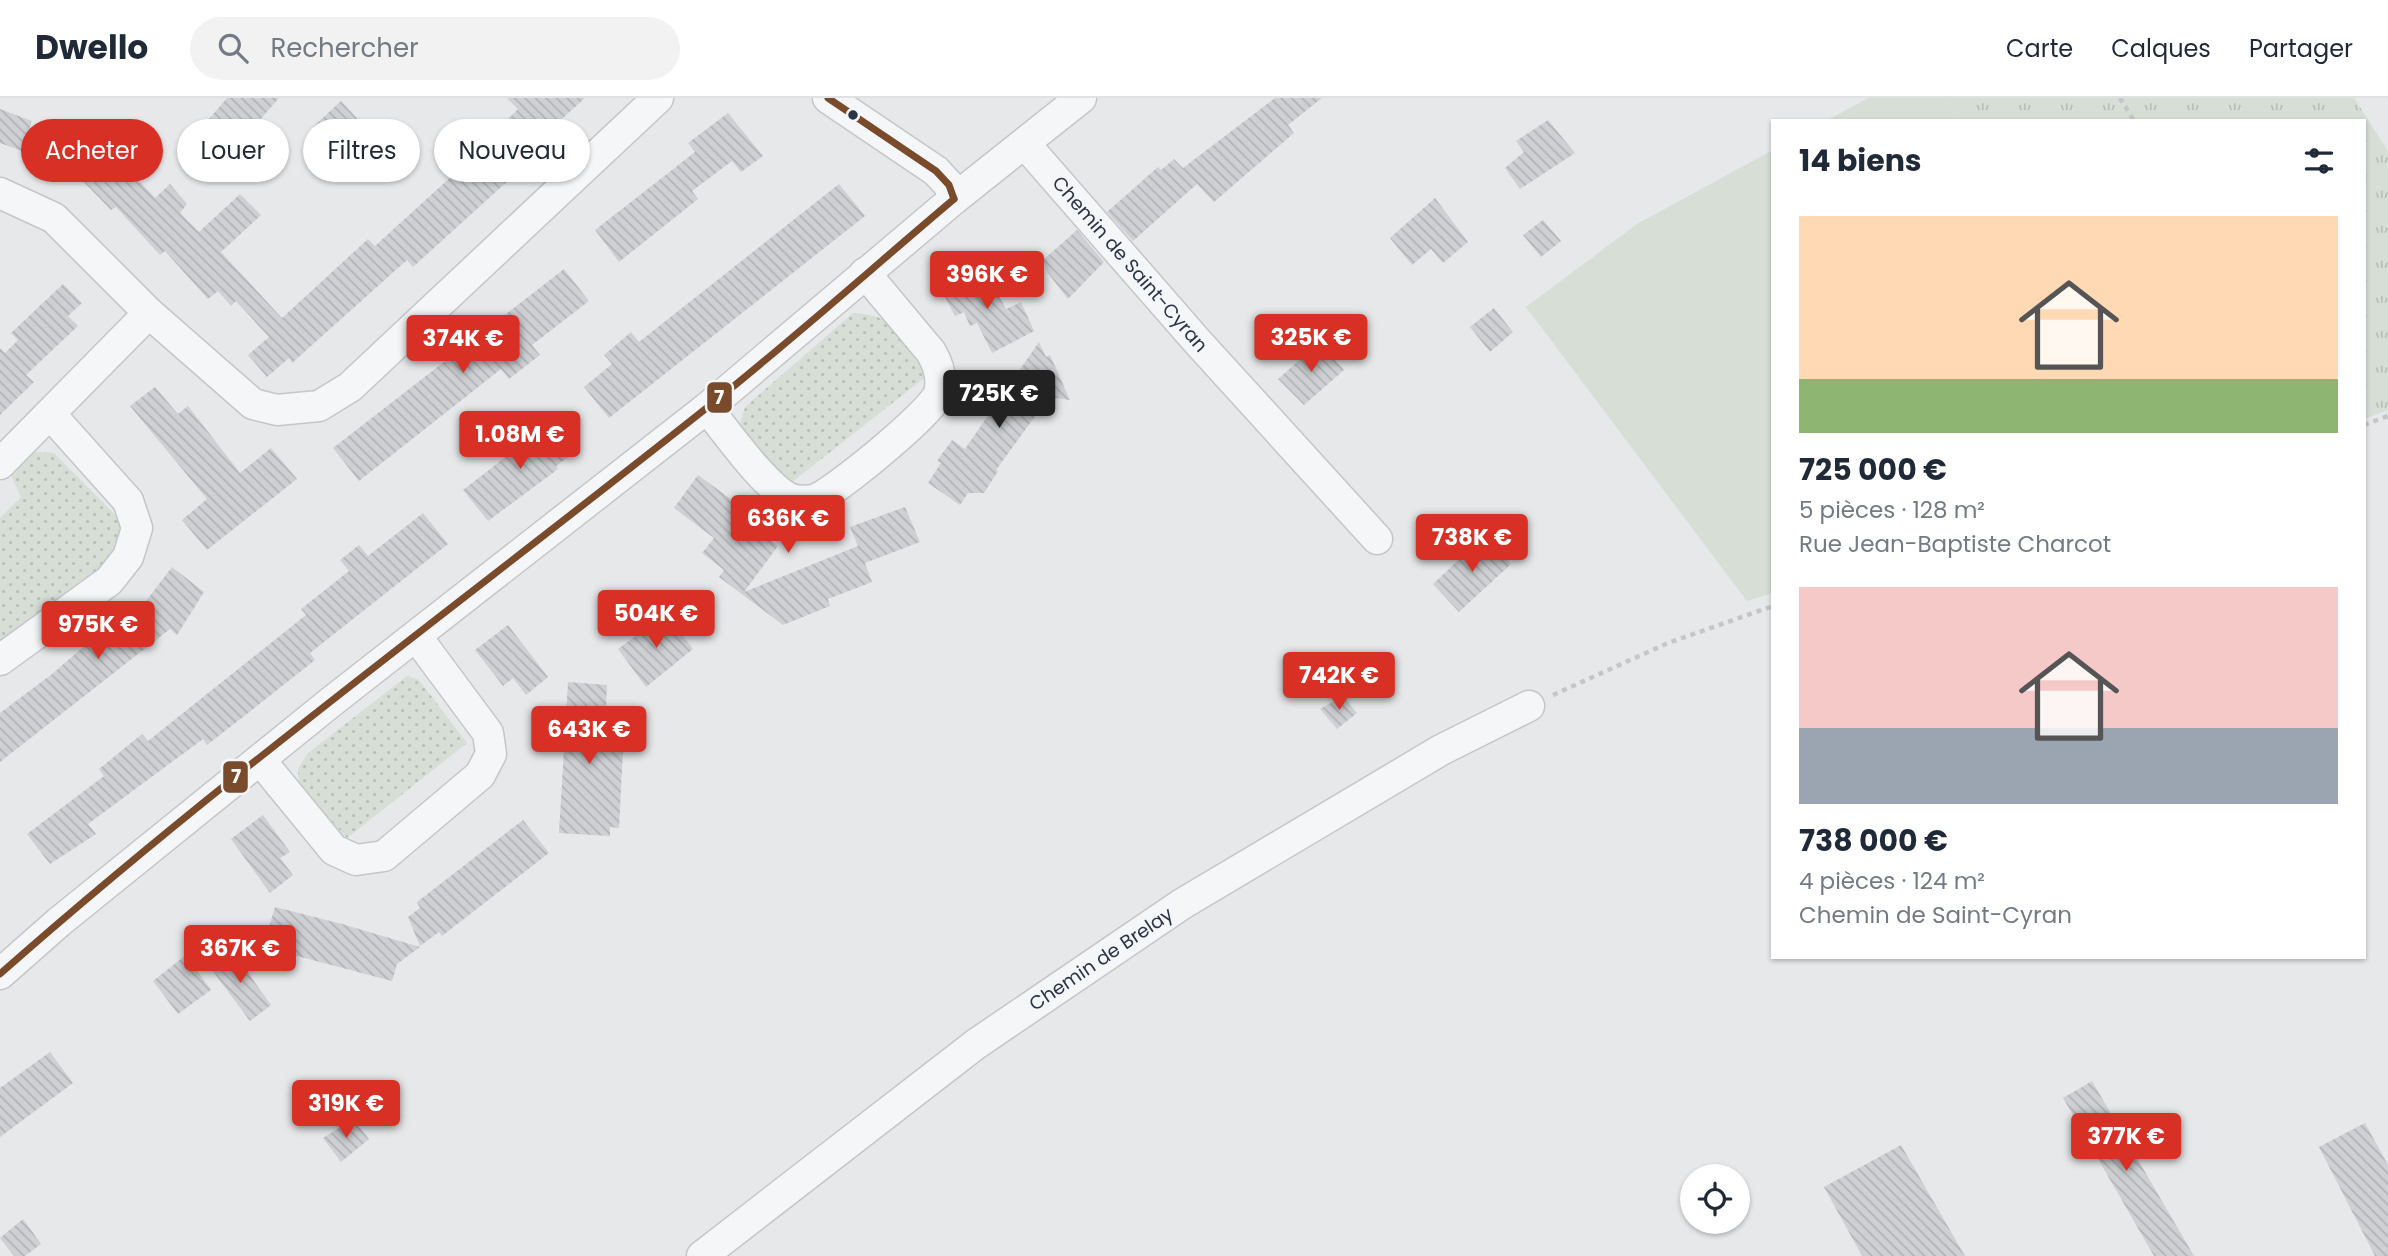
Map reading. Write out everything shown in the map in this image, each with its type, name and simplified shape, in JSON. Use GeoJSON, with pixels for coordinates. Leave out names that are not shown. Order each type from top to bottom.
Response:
{"type":"FeatureCollection","features":[{"type":"Feature","properties":{"kind":"street"},"geometry":{"type":"LineString","coordinates":[[0,193],[54,218],[149,313],[253,404],[277,410],[319,406],[350,387],[658,98]]}},
{"type":"Feature","properties":{"kind":"street"},"geometry":{"type":"LineString","coordinates":[[828,98],[936,171],[949,185],[954,199]]}},
{"type":"Feature","properties":{"kind":"street"},"geometry":{"type":"LineString","coordinates":[[0,974],[60,922],[416,636],[707,408],[954,199],[1082,98]]}},
{"type":"Feature","properties":{"kind":"street","name":"Chemin de Saint-Cyran"},"geometry":{"type":"LineString","coordinates":[[1025,144],[1196,340],[1377,539]]}},
{"type":"Feature","properties":{"kind":"street"},"geometry":{"type":"LineString","coordinates":[[707,408],[773,487],[792,500],[814,500],[833,488],[926,414],[939,393],[940,366],[865,273]]}},
{"type":"Feature","properties":{"kind":"street"},"geometry":{"type":"LineString","coordinates":[[0,464],[149,313]]}},
{"type":"Feature","properties":{"kind":"street"},"geometry":{"type":"LineString","coordinates":[[0,660],[109,581],[128,557],[137,528],[128,501],[51,415]]}},
{"type":"Feature","properties":{"kind":"street"},"geometry":{"type":"LineString","coordinates":[[261,761],[334,850],[356,860],[383,856],[480,775],[491,754],[488,733],[416,636]]}},
{"type":"Feature","properties":{"kind":"street","name":"Chemin de Brelay"},"geometry":{"type":"LineString","coordinates":[[702,1256],[976,1044],[1182,904],[1441,750],[1529,706]]}},
{"type":"Feature","properties":{"kind":"path"},"geometry":{"type":"LineString","coordinates":[[2120,98],[2133,119]]}},
{"type":"Feature","properties":{"kind":"path"},"geometry":{"type":"LineString","coordinates":[[2366,424],[2388,416]]}},
{"type":"Feature","properties":{"kind":"path"},"geometry":{"type":"LineString","coordinates":[[1529,706],[1668,643],[1771,607]]}},
{"type":"Feature","properties":{"kind":"green space"},"geometry":{"type":"Polygon","coordinates":[[[1868,98],[1947,98],[1960,119],[1830,119],[1868,98]]]}},
{"type":"Feature","properties":{"kind":"green space"},"geometry":{"type":"Polygon","coordinates":[[[1947,98],[2354,98],[2388,151],[2388,410],[2366,418],[2366,119],[1960,119],[1947,98]]]}},
{"type":"Feature","properties":{"kind":"green space"},"geometry":{"type":"Polygon","coordinates":[[[1771,151],[1771,594],[1747,601],[1526,307],[1637,224],[1771,151]]]}},
{"type":"Feature","properties":{"kind":"green space"},"geometry":{"type":"Polygon","coordinates":[[[853,313],[869,315],[892,324],[907,340],[928,375],[787,486],[739,428],[745,407],[853,313]]]}},
{"type":"Feature","properties":{"kind":"green space"},"geometry":{"type":"Polygon","coordinates":[[[35,452],[54,453],[126,526],[125,542],[105,564],[0,644],[0,518],[21,497],[10,473],[35,452]]]}},
{"type":"Feature","properties":{"kind":"green space"},"geometry":{"type":"Polygon","coordinates":[[[407,676],[419,680],[467,743],[347,838],[299,785],[298,769],[307,754],[407,676]]]}},
{"type":"Feature","properties":{"kind":"building"},"geometry":{"type":"Polygon","coordinates":[[[227,98],[279,98],[261,119],[209,119],[227,98]]]}},
{"type":"Feature","properties":{"kind":"building"},"geometry":{"type":"Polygon","coordinates":[[[507,98],[585,98],[562,119],[508,119],[518,109],[507,98]]]}},
{"type":"Feature","properties":{"kind":"building"},"geometry":{"type":"Polygon","coordinates":[[[1275,98],[1322,98],[1288,125],[1294,133],[1214,202],[1197,184],[1133,241],[1107,212],[1158,167],[1161,170],[1174,159],[1183,168],[1275,98]]]}},
{"type":"Feature","properties":{"kind":"building"},"geometry":{"type":"Polygon","coordinates":[[[341,101],[358,119],[322,119],[341,101]]]}},
{"type":"Feature","properties":{"kind":"building"},"geometry":{"type":"Polygon","coordinates":[[[0,109],[27,119],[21,119],[21,151],[0,143],[0,109]]]}},
{"type":"Feature","properties":{"kind":"building"},"geometry":{"type":"Polygon","coordinates":[[[728,113],[763,156],[741,172],[732,161],[692,191],[698,199],[619,262],[595,230],[695,152],[688,143],[728,113]]]}},
{"type":"Feature","properties":{"kind":"building"},"geometry":{"type":"Polygon","coordinates":[[[1548,120],[1575,153],[1520,189],[1505,168],[1524,152],[1516,141],[1548,120]]]}},
{"type":"Feature","properties":{"kind":"building"},"geometry":{"type":"Polygon","coordinates":[[[84,182],[140,182],[155,198],[170,184],[187,204],[180,213],[199,232],[240,194],[261,215],[221,252],[282,318],[368,239],[375,246],[445,182],[507,182],[413,267],[407,260],[292,363],[289,358],[267,377],[248,355],[269,337],[236,301],[231,306],[218,291],[208,299],[165,251],[160,255],[116,207],[111,210],[84,182]]]}},
{"type":"Feature","properties":{"kind":"building"},"geometry":{"type":"Polygon","coordinates":[[[839,184],[865,216],[609,418],[584,387],[612,364],[604,355],[631,332],[639,342],[839,184]]]}},
{"type":"Feature","properties":{"kind":"building"},"geometry":{"type":"Polygon","coordinates":[[[1435,198],[1468,242],[1443,263],[1431,249],[1412,265],[1390,238],[1435,198]]]}},
{"type":"Feature","properties":{"kind":"building"},"geometry":{"type":"Polygon","coordinates":[[[1543,220],[1561,241],[1541,257],[1523,235],[1543,220]]]}},
{"type":"Feature","properties":{"kind":"building"},"geometry":{"type":"Polygon","coordinates":[[[1077,230],[1104,262],[1068,299],[1047,272],[1043,260],[1077,230]]]}},
{"type":"Feature","properties":{"kind":"building"},"geometry":{"type":"Polygon","coordinates":[[[564,269],[589,301],[532,345],[540,355],[509,379],[501,369],[359,481],[333,448],[564,269]]]}},
{"type":"Feature","properties":{"kind":"building"},"geometry":{"type":"Polygon","coordinates":[[[974,270],[989,298],[998,294],[1006,309],[1021,302],[1034,331],[992,353],[977,323],[970,326],[964,312],[955,316],[939,286],[974,270]]]}},
{"type":"Feature","properties":{"kind":"building"},"geometry":{"type":"Polygon","coordinates":[[[63,284],[82,303],[68,316],[78,326],[26,375],[34,382],[0,415],[0,348],[5,353],[18,340],[11,333],[63,284]]]}},
{"type":"Feature","properties":{"kind":"building"},"geometry":{"type":"Polygon","coordinates":[[[1494,308],[1513,332],[1490,352],[1470,327],[1494,308]]]}},
{"type":"Feature","properties":{"kind":"building"},"geometry":{"type":"Polygon","coordinates":[[[1039,342],[1046,357],[1050,355],[1070,400],[1049,397],[996,470],[998,471],[984,493],[968,493],[960,505],[928,483],[941,463],[937,461],[952,440],[965,449],[1039,342]]]}},
{"type":"Feature","properties":{"kind":"building"},"geometry":{"type":"Polygon","coordinates":[[[1319,343],[1344,370],[1304,405],[1278,379],[1319,343]]]}},
{"type":"Feature","properties":{"kind":"building"},"geometry":{"type":"Polygon","coordinates":[[[155,387],[178,414],[188,406],[240,473],[271,448],[297,479],[207,550],[182,520],[207,499],[130,406],[155,387]]]}},
{"type":"Feature","properties":{"kind":"building"},"geometry":{"type":"Polygon","coordinates":[[[552,421],[576,451],[556,466],[558,469],[488,521],[463,490],[552,421]]]}},
{"type":"Feature","properties":{"kind":"building"},"geometry":{"type":"Polygon","coordinates":[[[698,475],[739,505],[734,512],[778,546],[744,592],[858,546],[850,527],[905,507],[920,542],[865,563],[872,582],[828,599],[830,606],[783,625],[719,577],[724,570],[702,553],[714,538],[674,508],[698,475]]]}},
{"type":"Feature","properties":{"kind":"building"},"geometry":{"type":"Polygon","coordinates":[[[423,513],[448,544],[310,653],[315,660],[207,745],[203,739],[88,824],[96,834],[50,864],[27,834],[104,776],[99,769],[142,734],[148,741],[306,615],[301,609],[349,571],[340,560],[359,545],[368,556],[423,513]]]}},
{"type":"Feature","properties":{"kind":"building"},"geometry":{"type":"Polygon","coordinates":[[[1485,535],[1511,564],[1459,612],[1433,584],[1485,535]]]}},
{"type":"Feature","properties":{"kind":"building"},"geometry":{"type":"Polygon","coordinates":[[[172,567],[204,592],[177,635],[170,629],[0,762],[0,713],[52,674],[116,619],[124,630],[172,567]]]}},
{"type":"Feature","properties":{"kind":"building"},"geometry":{"type":"Polygon","coordinates":[[[666,614],[693,649],[646,687],[618,649],[666,614]]]}},
{"type":"Feature","properties":{"kind":"building"},"geometry":{"type":"Polygon","coordinates":[[[508,625],[548,677],[526,695],[513,678],[503,686],[475,650],[508,625]]]}},
{"type":"Feature","properties":{"kind":"building"},"geometry":{"type":"Polygon","coordinates":[[[568,682],[607,685],[604,749],[623,750],[619,828],[610,827],[610,836],[559,833],[568,682]]]}},
{"type":"Feature","properties":{"kind":"building"},"geometry":{"type":"Polygon","coordinates":[[[1343,696],[1357,713],[1337,729],[1320,709],[1343,696]]]}},
{"type":"Feature","properties":{"kind":"building"},"geometry":{"type":"Polygon","coordinates":[[[263,815],[290,852],[280,858],[293,875],[270,893],[231,839],[263,815]]]}},
{"type":"Feature","properties":{"kind":"building"},"geometry":{"type":"Polygon","coordinates":[[[523,820],[549,853],[442,936],[439,932],[420,946],[408,917],[420,908],[417,902],[523,820]]]}},
{"type":"Feature","properties":{"kind":"building"},"geometry":{"type":"Polygon","coordinates":[[[275,907],[420,947],[397,964],[392,981],[263,947],[275,907]]]}},
{"type":"Feature","properties":{"kind":"building"},"geometry":{"type":"Polygon","coordinates":[[[231,949],[271,1005],[250,1021],[209,966],[231,949]]]}},
{"type":"Feature","properties":{"kind":"building"},"geometry":{"type":"Polygon","coordinates":[[[186,955],[211,990],[178,1014],[153,981],[186,955]]]}},
{"type":"Feature","properties":{"kind":"building"},"geometry":{"type":"Polygon","coordinates":[[[50,1052],[73,1083],[0,1137],[0,1088],[50,1052]]]}},
{"type":"Feature","properties":{"kind":"building"},"geometry":{"type":"Polygon","coordinates":[[[2092,1081],[2194,1256],[2154,1256],[2063,1098],[2092,1081]]]}},
{"type":"Feature","properties":{"kind":"building"},"geometry":{"type":"Polygon","coordinates":[[[353,1119],[369,1139],[341,1162],[323,1138],[353,1119]]]}},
{"type":"Feature","properties":{"kind":"building"},"geometry":{"type":"Polygon","coordinates":[[[2365,1123],[2388,1165],[2388,1256],[2375,1256],[2319,1147],[2365,1123]]]}},
{"type":"Feature","properties":{"kind":"building"},"geometry":{"type":"Polygon","coordinates":[[[1901,1145],[1965,1256],[1862,1256],[1824,1187],[1901,1145]]]}},
{"type":"Feature","properties":{"kind":"building"},"geometry":{"type":"Polygon","coordinates":[[[23,1219],[41,1244],[25,1256],[14,1256],[0,1238],[23,1219]]]}},
{"type":"Feature","properties":{"kind":"transit line","name":"7"},"geometry":{"type":"LineString","coordinates":[[828,98],[936,171],[949,185],[954,199]]}},
{"type":"Feature","properties":{"kind":"transit line","name":"7"},"geometry":{"type":"LineString","coordinates":[[0,974],[85,900],[260,757],[736,385],[954,199]]}}]}
